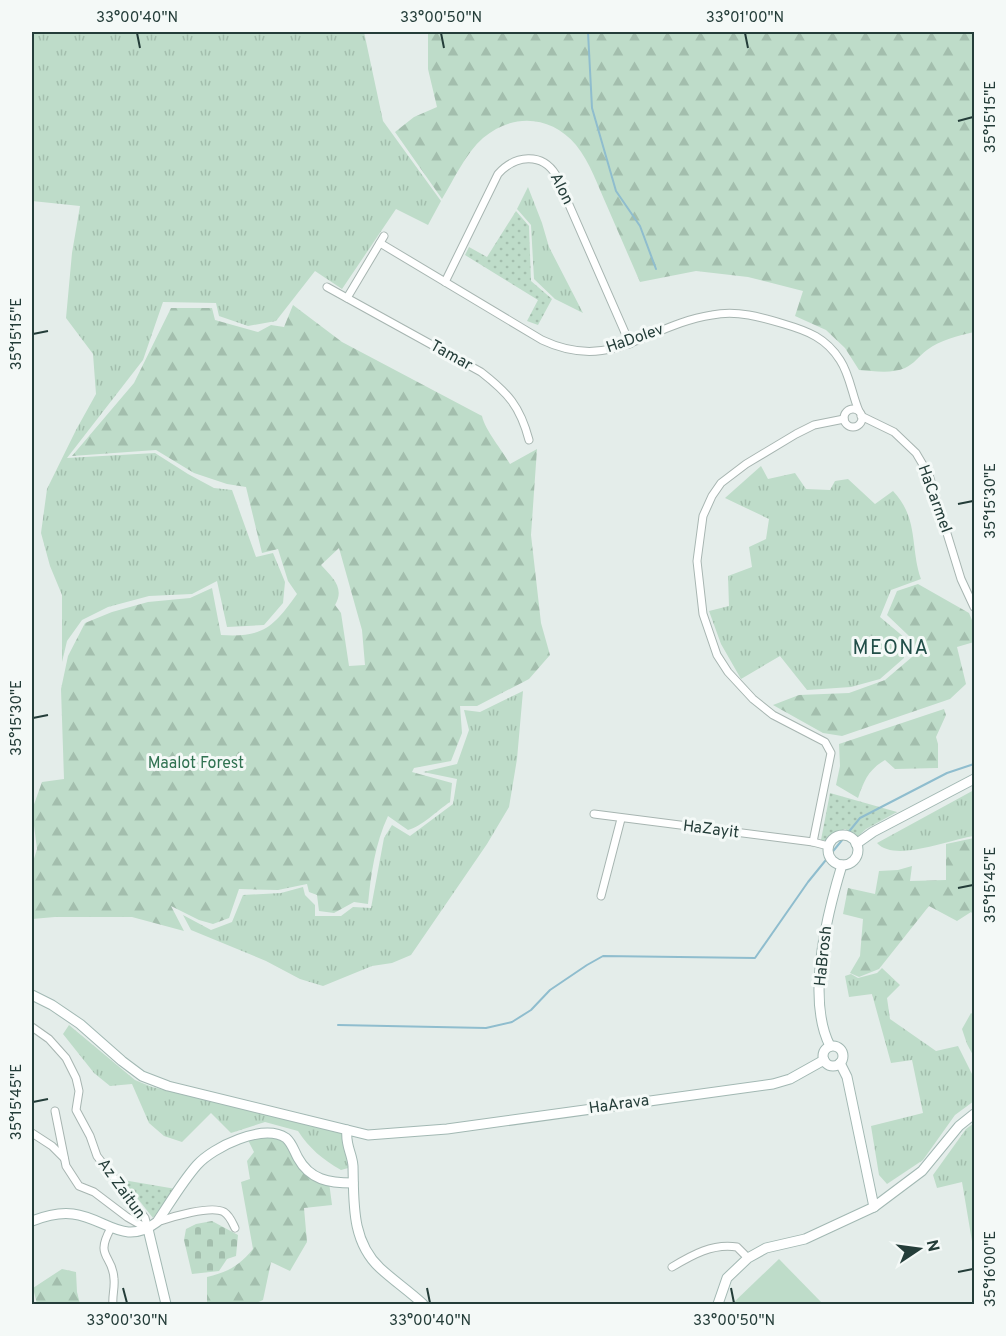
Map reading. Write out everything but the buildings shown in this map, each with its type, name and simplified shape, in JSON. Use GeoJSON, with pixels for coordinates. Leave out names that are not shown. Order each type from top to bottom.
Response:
{"type":"FeatureCollection","features":[{"type":"Feature","properties":{"kind":"main road"},"geometry":{"type":"LineString","coordinates":[[856,843],[975,779]]}},
{"type":"Feature","properties":{"kind":"main road"},"geometry":{"type":"LineString","coordinates":[[841,836],[853,839],[856,843],[857,854],[852,862],[842,865],[832,861],[828,846],[832,840],[841,836]]}},
{"type":"Feature","properties":{"kind":"main road","name":"HaBrosh"},"geometry":{"type":"LineString","coordinates":[[831,1046],[823,1032],[819,971],[832,898],[842,865]]}},
{"type":"Feature","properties":{"kind":"main road","name":"HaArava"},"geometry":{"type":"LineString","coordinates":[[32,995],[80,1024],[142,1076],[168,1086],[368,1135],[410,1133],[773,1084],[790,1079],[824,1060]]}},
{"type":"Feature","properties":{"kind":"main road"},"geometry":{"type":"LineString","coordinates":[[840,1063],[832,1066],[824,1060],[823,1053],[831,1046],[837,1047],[842,1052],[840,1063],[847,1077],[874,1207]]}},
{"type":"Feature","properties":{"kind":"main road"},"geometry":{"type":"LineString","coordinates":[[718,1305],[727,1278],[748,1257],[766,1248],[805,1239],[874,1207],[922,1170],[959,1126],[975,1114]]}},
{"type":"Feature","properties":{"kind":"main road"},"geometry":{"type":"LineString","coordinates":[[346,1130],[345,1142],[353,1162],[352,1205],[360,1235],[370,1255],[380,1267],[423,1305]]}},
{"type":"Feature","properties":{"kind":"main road"},"geometry":{"type":"LineString","coordinates":[[32,1221],[48,1215],[75,1214],[129,1233],[148,1229],[157,1222],[198,1163],[225,1145],[253,1135],[284,1136],[314,1177],[334,1183],[353,1183]]}},
{"type":"Feature","properties":{"kind":"main road"},"geometry":{"type":"LineString","coordinates":[[148,1229],[166,1305]]}},
{"type":"Feature","properties":{"kind":"street","name":"Alon"},"geometry":{"type":"LineString","coordinates":[[445,282],[498,174],[503,168],[519,160],[537,159],[552,169],[556,176],[630,344]]}},
{"type":"Feature","properties":{"kind":"street","name":"HaDolev"},"geometry":{"type":"LineString","coordinates":[[347,298],[382,240],[445,282],[554,345],[584,352],[613,350],[682,322],[698,318],[729,313],[758,317],[804,330],[822,340],[843,363],[860,413]]}},
{"type":"Feature","properties":{"kind":"street","name":"Tamar"},"geometry":{"type":"LineString","coordinates":[[327,287],[481,372],[501,387],[519,410],[529,440]]}},
{"type":"Feature","properties":{"kind":"street"},"geometry":{"type":"LineString","coordinates":[[813,842],[831,753],[825,742],[773,715],[753,699],[728,672],[717,655],[703,614],[697,561],[703,516],[721,483],[746,464],[814,425],[845,415],[852,409],[860,413],[859,424],[853,427],[847,424],[845,415],[851,401],[850,385]]}},
{"type":"Feature","properties":{"kind":"street","name":"HaCarmel"},"geometry":{"type":"LineString","coordinates":[[860,413],[894,432],[916,453],[929,475],[962,579],[975,607]]}},
{"type":"Feature","properties":{"kind":"street","name":"HaZayit"},"geometry":{"type":"LineString","coordinates":[[594,814],[813,842],[828,846]]}},
{"type":"Feature","properties":{"kind":"street"},"geometry":{"type":"LineString","coordinates":[[601,896],[621,819]]}},
{"type":"Feature","properties":{"kind":"street","name":"Az Zaitun"},"geometry":{"type":"LineString","coordinates":[[32,1027],[49,1039],[66,1058],[76,1078],[79,1091],[76,1110],[90,1136],[97,1156],[145,1218],[148,1229]]}},
{"type":"Feature","properties":{"kind":"street"},"geometry":{"type":"LineString","coordinates":[[54,1111],[69,1174],[79,1186],[94,1192],[127,1217],[148,1229]]}},
{"type":"Feature","properties":{"kind":"street"},"geometry":{"type":"LineString","coordinates":[[32,1133],[52,1146],[64,1158]]}},
{"type":"Feature","properties":{"kind":"street"},"geometry":{"type":"LineString","coordinates":[[157,1222],[213,1210],[224,1212],[231,1219],[235,1228]]}},
{"type":"Feature","properties":{"kind":"street"},"geometry":{"type":"LineString","coordinates":[[111,1228],[103,1248],[114,1277],[113,1305]]}},
{"type":"Feature","properties":{"kind":"street"},"geometry":{"type":"LineString","coordinates":[[672,1267],[695,1253],[717,1247],[737,1247],[748,1257]]}},
{"type":"Feature","properties":{"kind":"green space"},"geometry":{"type":"Polygon","coordinates":[[[32,32],[364,32],[383,121],[441,201],[428,225],[396,209],[342,289],[315,271],[276,321],[248,326],[219,316],[216,303],[163,302],[143,360],[67,458],[155,453],[214,488],[232,490],[256,557],[273,553],[285,582],[283,603],[264,625],[227,627],[217,581],[192,594],[149,596],[108,607],[82,620],[67,641],[62,662],[62,595],[50,566],[41,533],[47,489],[96,394],[93,354],[66,318],[72,253],[80,206],[32,201],[32,32]]]}},
{"type":"Feature","properties":{"kind":"green space"},"geometry":{"type":"Polygon","coordinates":[[[428,32],[974,32],[974,332],[938,344],[900,370],[882,372],[859,370],[845,348],[826,330],[795,316],[803,291],[748,277],[696,271],[640,282],[585,159],[566,135],[543,123],[519,121],[506,124],[483,138],[466,159],[442,199],[395,132],[414,117],[437,107],[428,69],[428,32]]]}},
{"type":"Feature","properties":{"kind":"green space"},"geometry":{"type":"Polygon","coordinates":[[[528,187],[549,247],[583,313],[555,299],[534,279],[531,225],[517,209],[528,187]]]}},
{"type":"Feature","properties":{"kind":"green space"},"geometry":{"type":"Polygon","coordinates":[[[516,211],[529,226],[531,281],[552,299],[538,325],[527,321],[538,300],[465,255],[469,247],[487,257],[516,211]]]}},
{"type":"Feature","properties":{"kind":"green space","name":"Maalot Forest"},"geometry":{"type":"Polygon","coordinates":[[[293,305],[342,342],[482,416],[490,434],[510,464],[537,449],[531,535],[541,623],[550,655],[529,679],[477,706],[460,706],[462,733],[451,761],[414,768],[412,772],[452,783],[450,802],[424,822],[408,830],[388,816],[374,859],[368,904],[354,902],[334,913],[319,911],[317,895],[309,892],[307,884],[278,890],[239,889],[229,918],[213,924],[199,920],[171,906],[184,931],[132,917],[32,919],[32,865],[37,849],[32,810],[42,782],[64,779],[61,689],[68,656],[85,623],[112,612],[148,602],[190,598],[212,588],[221,635],[248,634],[258,632],[274,622],[297,594],[288,581],[278,549],[262,553],[246,487],[227,484],[194,473],[156,450],[72,456],[134,383],[171,308],[212,308],[215,320],[258,332],[271,325],[284,327],[293,305]],[[339,548],[321,565],[338,588],[338,599],[335,605],[341,613],[349,666],[365,665],[362,630],[339,548]]]}},
{"type":"Feature","properties":{"kind":"green space"},"geometry":{"type":"Polygon","coordinates":[[[761,466],[768,479],[795,473],[806,489],[830,490],[835,481],[848,479],[875,504],[893,491],[901,501],[910,523],[921,579],[891,590],[880,617],[905,638],[904,658],[880,679],[851,687],[807,690],[780,656],[741,679],[721,644],[709,611],[729,606],[728,576],[752,567],[749,547],[766,539],[769,519],[725,498],[761,466]]]}},
{"type":"Feature","properties":{"kind":"green space"},"geometry":{"type":"Polygon","coordinates":[[[918,584],[969,613],[974,625],[974,642],[957,647],[966,684],[950,699],[842,736],[823,733],[773,705],[799,695],[849,693],[885,680],[912,657],[909,636],[887,615],[897,591],[918,584]]]}},
{"type":"Feature","properties":{"kind":"green space"},"geometry":{"type":"Polygon","coordinates":[[[523,691],[517,759],[509,807],[487,844],[411,955],[392,963],[372,966],[323,986],[300,979],[266,961],[191,930],[183,915],[211,930],[232,922],[243,895],[281,893],[303,887],[305,895],[315,905],[315,916],[341,916],[353,907],[371,908],[384,838],[392,825],[410,836],[453,804],[457,779],[423,772],[457,764],[469,730],[464,710],[480,712],[523,691]]]}},
{"type":"Feature","properties":{"kind":"green space"},"geometry":{"type":"Polygon","coordinates":[[[944,709],[946,715],[936,737],[938,768],[895,769],[885,760],[867,776],[858,798],[836,785],[840,766],[839,744],[944,709]]]}},
{"type":"Feature","properties":{"kind":"green space"},"geometry":{"type":"Polygon","coordinates":[[[974,790],[974,836],[923,848],[896,851],[885,849],[877,843],[974,790]]]}},
{"type":"Feature","properties":{"kind":"green space"},"geometry":{"type":"Polygon","coordinates":[[[830,793],[897,812],[866,829],[856,838],[845,829],[835,833],[827,841],[821,840],[830,793]]]}},
{"type":"Feature","properties":{"kind":"green space"},"geometry":{"type":"Polygon","coordinates":[[[974,838],[974,915],[971,912],[957,921],[929,906],[879,969],[859,977],[850,973],[860,956],[863,919],[843,914],[848,888],[875,894],[879,871],[898,870],[912,866],[910,881],[946,880],[946,844],[974,838]]]}},
{"type":"Feature","properties":{"kind":"green space"},"geometry":{"type":"Polygon","coordinates":[[[882,968],[900,985],[887,998],[890,1019],[936,1051],[958,1046],[974,1078],[974,1101],[955,1115],[923,1160],[887,1184],[879,1175],[871,1126],[923,1113],[912,1060],[891,1063],[872,994],[849,997],[845,976],[851,974],[858,978],[877,973],[882,968]]]}},
{"type":"Feature","properties":{"kind":"green space"},"geometry":{"type":"Polygon","coordinates":[[[971,1013],[974,1015],[974,1057],[962,1029],[971,1013]]]}},
{"type":"Feature","properties":{"kind":"green space"},"geometry":{"type":"Polygon","coordinates":[[[69,1025],[135,1080],[152,1087],[341,1131],[352,1167],[341,1170],[328,1162],[298,1131],[265,1122],[231,1133],[211,1113],[182,1142],[164,1136],[149,1123],[132,1084],[110,1086],[94,1073],[63,1034],[69,1025]]]}},
{"type":"Feature","properties":{"kind":"green space"},"geometry":{"type":"Polygon","coordinates":[[[974,1123],[974,1253],[962,1182],[937,1188],[933,1175],[966,1129],[974,1123]]]}},
{"type":"Feature","properties":{"kind":"green space"},"geometry":{"type":"Polygon","coordinates":[[[263,1136],[280,1136],[302,1164],[329,1182],[332,1205],[304,1208],[307,1242],[290,1271],[271,1262],[263,1300],[254,1304],[207,1304],[207,1277],[233,1268],[253,1249],[241,1182],[250,1179],[247,1161],[254,1152],[248,1140],[263,1136]]]}},
{"type":"Feature","properties":{"kind":"green space"},"geometry":{"type":"Polygon","coordinates":[[[123,1180],[176,1189],[153,1218],[123,1180]]]}},
{"type":"Feature","properties":{"kind":"green space"},"geometry":{"type":"Polygon","coordinates":[[[212,1221],[238,1235],[236,1256],[227,1259],[219,1271],[192,1274],[184,1240],[186,1229],[196,1224],[212,1221]]]}},
{"type":"Feature","properties":{"kind":"green space"},"geometry":{"type":"Polygon","coordinates":[[[779,1259],[823,1304],[732,1304],[779,1259]]]}},
{"type":"Feature","properties":{"kind":"green space"},"geometry":{"type":"Polygon","coordinates":[[[62,1269],[76,1272],[80,1304],[37,1304],[33,1288],[62,1269]]]}},
{"type":"Feature","properties":{"kind":"waterway"},"geometry":{"type":"LineString","coordinates":[[588,32],[592,108],[616,191],[640,226],[656,269]]}},
{"type":"Feature","properties":{"kind":"waterway"},"geometry":{"type":"LineString","coordinates":[[338,1025],[486,1028],[512,1022],[531,1010],[550,990],[603,956],[755,958],[808,882],[860,818],[947,773],[974,764]]}},
{"type":"Feature","properties":{"kind":"district","name":"MEONA"},"geometry":{"type":"Point","coordinates":[891,649]}}]}
